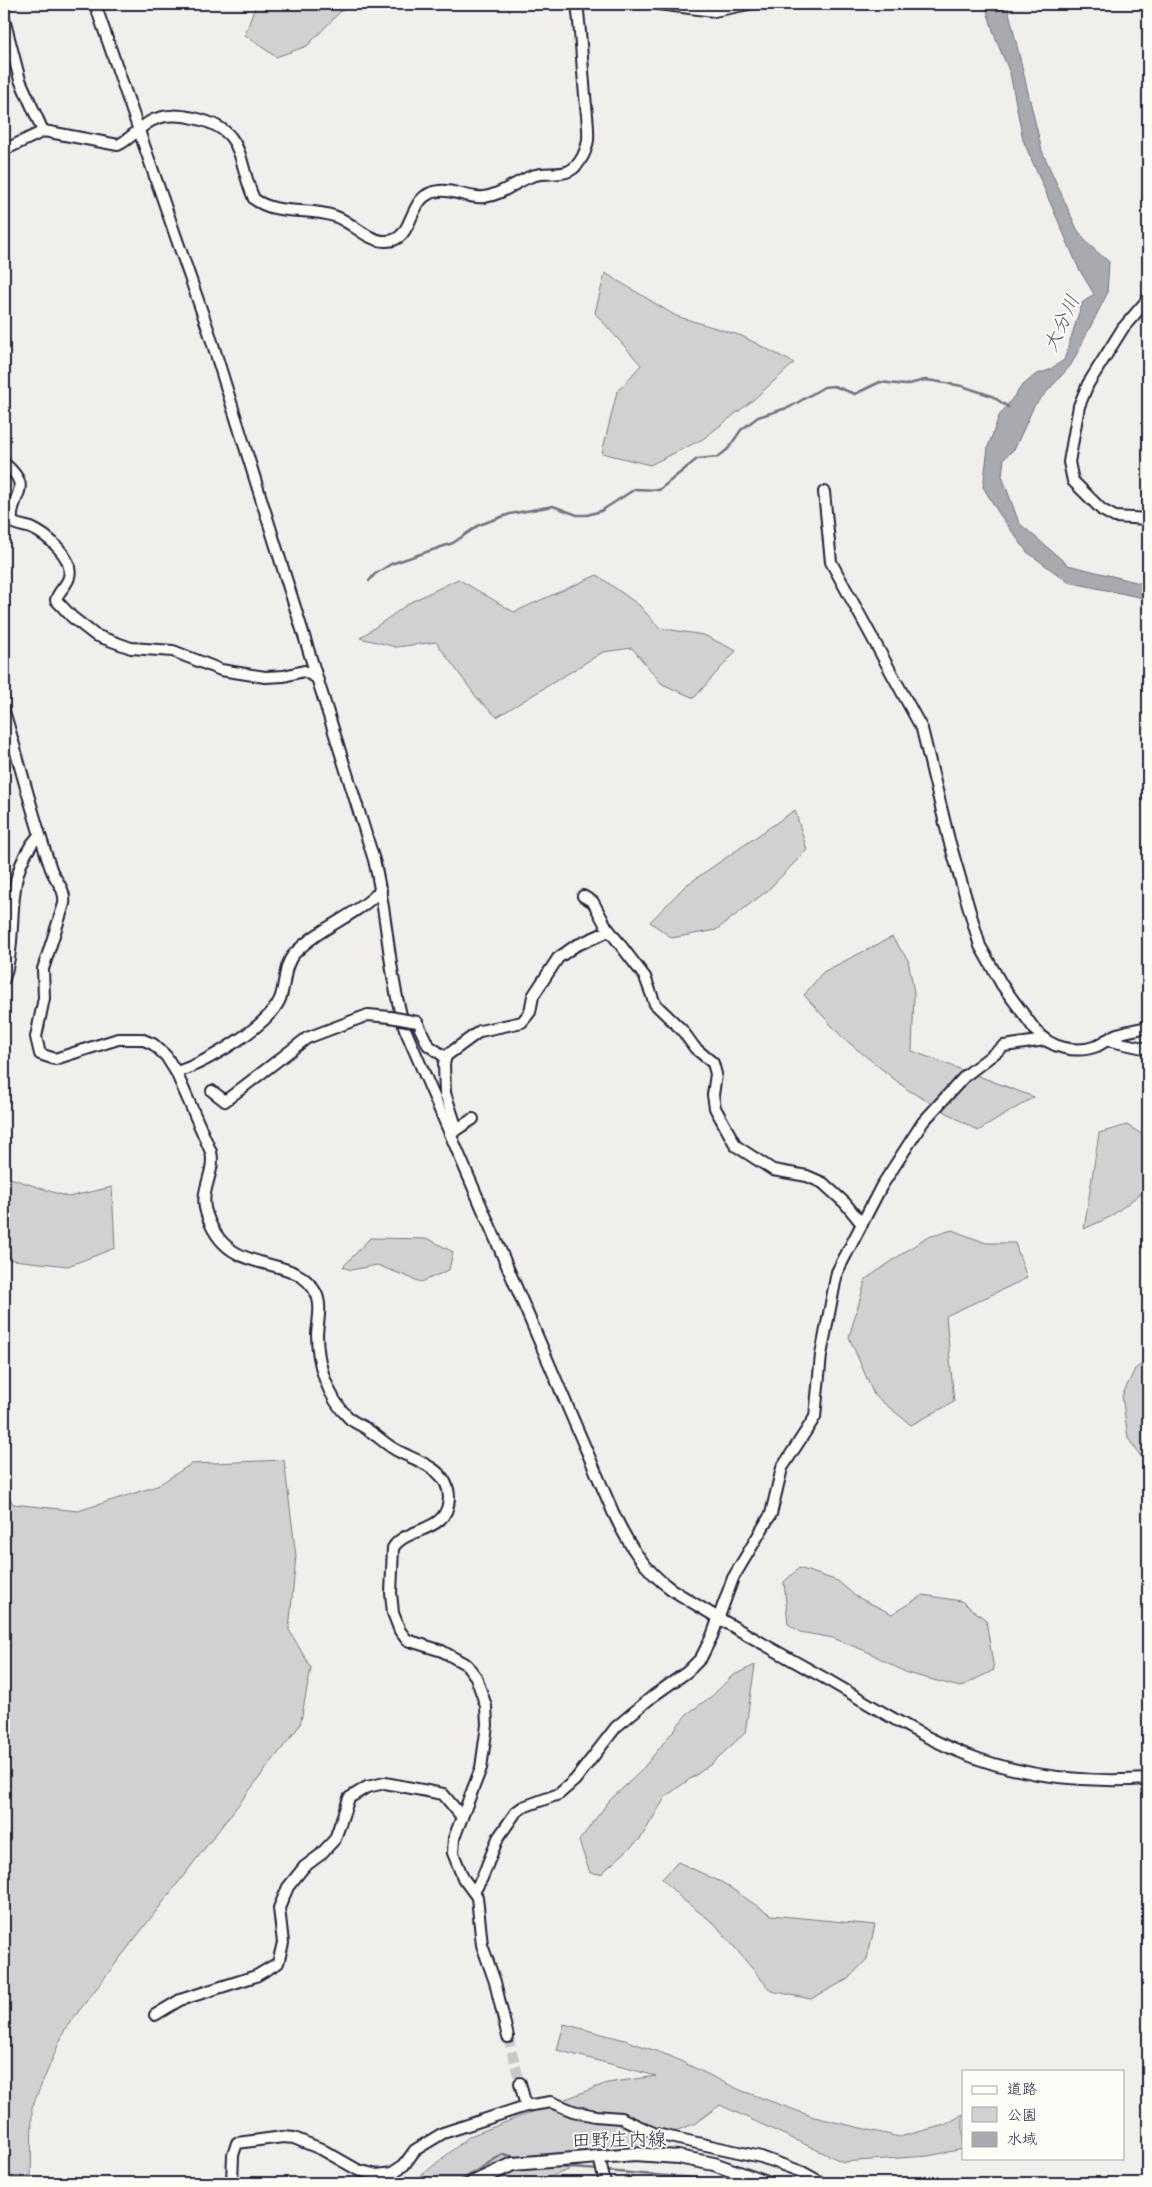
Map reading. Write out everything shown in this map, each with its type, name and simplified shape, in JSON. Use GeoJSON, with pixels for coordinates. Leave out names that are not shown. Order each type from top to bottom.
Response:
{"type":"FeatureCollection","features":[{"type":"Feature","properties":{"kind":"main road","name":"田野庄内線"},"geometry":{"type":"LineString","coordinates":[[472,2183],[513,2164],[635,2154],[678,2157],[714,2164],[767,2183]]}},
{"type":"Feature","properties":{"kind":"street"},"geometry":{"type":"LineString","coordinates":[[95,4],[209,332],[317,678],[381,890],[400,1013],[626,1538],[637,1557],[659,1580],[718,1618],[910,1727],[966,1755],[1008,1768],[1046,1775],[1106,1780],[1148,1778]]}},
{"type":"Feature","properties":{"kind":"street"},"geometry":{"type":"LineString","coordinates":[[6,148],[42,131],[118,145],[149,122],[168,115],[183,116],[212,124],[228,132],[236,143],[254,199],[262,205],[282,210],[332,215],[348,221],[380,240],[391,240],[399,236],[408,227],[415,206],[427,194],[447,191],[473,197],[486,197],[506,190],[533,176],[568,173],[579,163],[588,140],[577,4]]}},
{"type":"Feature","properties":{"kind":"street"},"geometry":{"type":"LineString","coordinates":[[658,4],[714,11],[749,4]]}},
{"type":"Feature","properties":{"kind":"street"},"geometry":{"type":"LineString","coordinates":[[4,19],[20,80],[42,131]]}},
{"type":"Feature","properties":{"kind":"street"},"geometry":{"type":"LineString","coordinates":[[1148,299],[1123,328],[1088,384],[1079,406],[1069,462],[1073,481],[1102,510],[1115,517],[1148,519]]}},
{"type":"Feature","properties":{"kind":"street"},"geometry":{"type":"LineString","coordinates":[[4,463],[17,475],[20,482],[12,522],[37,532],[53,543],[63,555],[70,571],[69,579],[56,600],[64,611],[87,629],[111,642],[137,649],[173,651],[221,670],[265,677],[284,676],[304,671],[317,678]]}},
{"type":"Feature","properties":{"kind":"street"},"geometry":{"type":"LineString","coordinates":[[824,492],[831,562],[922,729],[949,840],[980,946],[1002,985],[1045,1040],[1057,1046],[1078,1049],[1088,1048],[1116,1034],[1148,1027]]}},
{"type":"Feature","properties":{"kind":"street"},"geometry":{"type":"LineString","coordinates":[[4,711],[39,835],[53,874],[63,891],[64,900],[43,970],[44,998],[36,1037],[40,1054],[55,1059],[118,1038],[141,1039],[160,1050],[176,1072],[212,1156],[205,1187],[204,1204],[217,1236],[226,1248],[237,1254],[286,1270],[300,1277],[312,1287],[319,1305],[318,1344],[326,1384],[346,1413],[388,1445],[431,1467],[438,1474],[448,1493],[448,1504],[441,1519],[396,1544],[392,1553],[391,1593],[393,1613],[405,1638],[442,1650],[461,1661],[472,1671],[479,1684],[486,1706],[486,1741],[478,1775],[454,1838],[453,1853],[463,1878],[474,1892],[478,1902],[482,1945],[497,1989],[508,2037]]}},
{"type":"Feature","properties":{"kind":"street"},"geometry":{"type":"LineString","coordinates":[[4,979],[11,942],[9,900],[11,886],[22,855],[39,835]]}},
{"type":"Feature","properties":{"kind":"street"},"geometry":{"type":"LineString","coordinates":[[176,1072],[200,1062],[253,1030],[278,1003],[288,965],[296,952],[360,908],[381,890]]}},
{"type":"Feature","properties":{"kind":"street"},"geometry":{"type":"LineString","coordinates":[[583,896],[593,902],[609,931],[644,977],[655,1004],[682,1030],[695,1048],[713,1063],[716,1074],[713,1095],[715,1108],[736,1146],[773,1170],[807,1176],[823,1183],[845,1203],[862,1224]]}},
{"type":"Feature","properties":{"kind":"street"},"geometry":{"type":"LineString","coordinates":[[445,1057],[480,1031],[522,1022],[530,1012],[533,996],[558,958],[575,946],[609,931]]}},
{"type":"Feature","properties":{"kind":"street"},"geometry":{"type":"LineString","coordinates":[[212,1091],[225,1101],[307,1038],[368,1015],[417,1022],[428,1045],[445,1057]]}},
{"type":"Feature","properties":{"kind":"street"},"geometry":{"type":"LineString","coordinates":[[474,1892],[482,1878],[498,1838],[516,1812],[523,1807],[559,1794],[575,1780],[616,1728],[653,1696],[694,1665],[706,1648],[740,1566],[771,1514],[782,1468],[815,1418],[821,1355],[837,1272],[901,1153],[944,1097],[996,1050],[1004,1046],[1045,1040]]}},
{"type":"Feature","properties":{"kind":"street"},"geometry":{"type":"LineString","coordinates":[[1106,1040],[1148,1049]]}},
{"type":"Feature","properties":{"kind":"street"},"geometry":{"type":"LineString","coordinates":[[445,1057],[444,1093],[456,1126],[452,1132]]}},
{"type":"Feature","properties":{"kind":"street"},"geometry":{"type":"LineString","coordinates":[[452,1132],[473,1119]]}},
{"type":"Feature","properties":{"kind":"street"},"geometry":{"type":"LineString","coordinates":[[155,2015],[180,2000],[256,1976],[278,1964],[283,1944],[279,1908],[288,1887],[304,1867],[320,1855],[335,1839],[349,1798],[367,1787],[385,1783],[443,1794],[462,1817]]}},
{"type":"Feature","properties":{"kind":"street"},"geometry":{"type":"LineString","coordinates":[[520,2084],[526,2106]]}},
{"type":"Feature","properties":{"kind":"street"},"geometry":{"type":"LineString","coordinates":[[232,2183],[233,2155],[237,2143],[283,2137],[294,2138],[321,2149],[358,2170],[377,2175],[392,2173],[404,2165],[414,2150],[442,2133],[526,2106],[551,2102],[580,2113],[622,2118],[656,2134],[761,2157],[802,2172],[822,2183]]}},
{"type":"Feature","properties":{"kind":"street"},"geometry":{"type":"LineString","coordinates":[[599,2157],[605,2183]]}},
{"type":"Feature","properties":{"kind":"green space"},"geometry":{"type":"Polygon","coordinates":[[[256,4],[352,4],[341,11],[307,46],[276,57],[245,35],[256,4]]]}},
{"type":"Feature","properties":{"kind":"green space"},"geometry":{"type":"Polygon","coordinates":[[[605,273],[676,316],[742,336],[794,363],[753,400],[703,439],[650,465],[602,453],[617,392],[641,365],[595,313],[605,273]]]}},
{"type":"Feature","properties":{"kind":"green space"},"geometry":{"type":"Polygon","coordinates":[[[597,575],[639,605],[659,628],[704,635],[736,651],[694,698],[662,684],[632,648],[603,652],[497,717],[477,698],[436,642],[396,647],[360,638],[411,602],[458,579],[514,612],[597,575]]]}},
{"type":"Feature","properties":{"kind":"green space"},"geometry":{"type":"Polygon","coordinates":[[[795,810],[807,850],[767,891],[716,930],[672,938],[650,922],[685,886],[795,810]]]}},
{"type":"Feature","properties":{"kind":"green space"},"geometry":{"type":"Polygon","coordinates":[[[892,937],[908,960],[914,992],[912,1051],[1034,1097],[978,1131],[908,1090],[843,1038],[804,995],[823,972],[892,937]]]}},
{"type":"Feature","properties":{"kind":"green space"},"geometry":{"type":"Polygon","coordinates":[[[1127,1125],[1148,1138],[1148,1188],[1110,1217],[1084,1229],[1099,1133],[1127,1125]]]}},
{"type":"Feature","properties":{"kind":"green space"},"geometry":{"type":"Polygon","coordinates":[[[4,1176],[68,1197],[112,1187],[115,1248],[68,1266],[4,1259],[4,1176]]]}},
{"type":"Feature","properties":{"kind":"green space"},"geometry":{"type":"Polygon","coordinates":[[[952,1230],[986,1243],[1015,1243],[1027,1278],[946,1316],[954,1402],[911,1425],[874,1395],[849,1337],[866,1279],[925,1238],[952,1230]]]}},
{"type":"Feature","properties":{"kind":"green space"},"geometry":{"type":"Polygon","coordinates":[[[370,1238],[429,1239],[453,1252],[449,1270],[421,1282],[377,1265],[351,1270],[343,1267],[370,1238]]]}},
{"type":"Feature","properties":{"kind":"green space"},"geometry":{"type":"Polygon","coordinates":[[[1148,1360],[1148,1453],[1144,1461],[1128,1438],[1122,1396],[1135,1369],[1148,1360]]]}},
{"type":"Feature","properties":{"kind":"green space"},"geometry":{"type":"Polygon","coordinates":[[[284,1460],[296,1556],[289,1630],[311,1668],[300,1725],[65,2029],[32,2107],[31,2183],[4,2183],[4,1488],[13,1504],[78,1511],[157,1486],[191,1464],[284,1460]]]}},
{"type":"Feature","properties":{"kind":"green space"},"geometry":{"type":"Polygon","coordinates":[[[799,1568],[838,1581],[855,1596],[892,1614],[923,1595],[961,1601],[986,1620],[994,1670],[960,1687],[907,1673],[868,1652],[833,1638],[800,1632],[788,1624],[784,1582],[799,1568]]]}},
{"type":"Feature","properties":{"kind":"green space"},"geometry":{"type":"Polygon","coordinates":[[[755,1665],[745,1733],[710,1765],[666,1796],[641,1838],[601,1874],[590,1873],[579,1841],[609,1801],[640,1772],[687,1714],[712,1696],[732,1676],[755,1665]]]}},
{"type":"Feature","properties":{"kind":"green space"},"geometry":{"type":"Polygon","coordinates":[[[678,1862],[723,1883],[771,1915],[875,1925],[867,1959],[848,1979],[811,1999],[771,1991],[715,1924],[682,1899],[662,1879],[678,1862]]]}},
{"type":"Feature","properties":{"kind":"green space"},"geometry":{"type":"Polygon","coordinates":[[[564,2024],[625,2040],[670,2056],[740,2090],[814,2117],[899,2137],[945,2125],[962,2115],[962,2149],[928,2156],[843,2162],[720,2105],[694,2124],[533,2183],[412,2183],[470,2136],[607,2083],[656,2076],[557,2050],[564,2024]]]}},
{"type":"Feature","properties":{"kind":"water"},"geometry":{"type":"Polygon","coordinates":[[[985,4],[1007,4],[1042,151],[1077,229],[1087,243],[1109,262],[1107,294],[1071,365],[1034,406],[1015,448],[1004,459],[1002,476],[1019,523],[1068,565],[1148,585],[1148,599],[1068,582],[1027,552],[998,512],[983,487],[988,447],[999,416],[1021,387],[1035,375],[1049,370],[1064,360],[1082,303],[1094,294],[1079,269],[1023,140],[1010,73],[996,40],[985,4]]]}},
{"type":"Feature","properties":{"kind":"waterway"},"geometry":{"type":"LineString","coordinates":[[369,581],[375,574],[391,564],[453,543],[479,525],[510,514],[553,506],[577,515],[587,515],[601,511],[635,489],[659,490],[697,459],[718,457],[728,449],[741,430],[758,417],[790,407],[824,387],[834,386],[855,394],[880,382],[905,385],[925,380],[962,386],[992,396],[1008,407]]}},
{"type":"Feature","properties":{"kind":"waterway"},"geometry":{"type":"LineString","coordinates":[[457,2183],[503,2154],[519,2158]]}},
{"type":"Feature","properties":{"kind":"waterway"},"geometry":{"type":"LineString","coordinates":[[556,2167],[600,2170]]}},
{"type":"Feature","properties":{"kind":"waterway"},"geometry":{"type":"LineString","coordinates":[[606,2171],[717,2180]]}},
{"type":"Feature","properties":{"kind":"tunnel"},"geometry":{"type":"LineString","coordinates":[[508,2037],[520,2083]]}},
{"type":"Feature","properties":{"kind":"water label","name":"大分川"},"geometry":{"type":"Point","coordinates":[1061,323]}}]}
